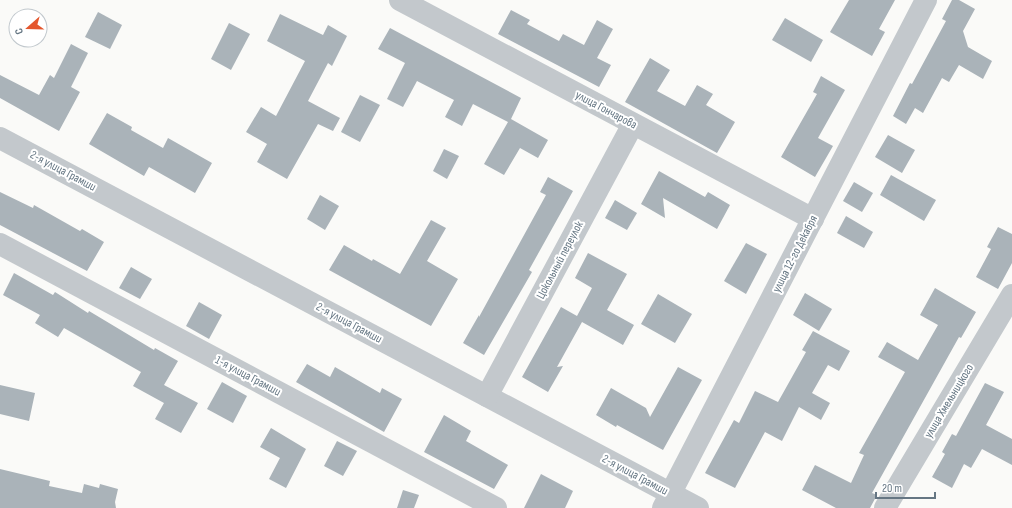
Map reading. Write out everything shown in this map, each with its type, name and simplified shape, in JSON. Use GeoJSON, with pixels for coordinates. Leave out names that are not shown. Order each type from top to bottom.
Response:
{"type":"FeatureCollection","features":[{"type":"Feature","properties":{"kind":"street","name":"улица Гончарова"},"geometry":{"type":"LineString","coordinates":[[400,0],[813,219]]}},
{"type":"Feature","properties":{"kind":"street","name":"улица 12-го Декабря"},"geometry":{"type":"LineString","coordinates":[[667,501],[926,0]]}},
{"type":"Feature","properties":{"kind":"street","name":"Цокольный переулок"},"geometry":{"type":"LineString","coordinates":[[487,396],[633,124]]}},
{"type":"Feature","properties":{"kind":"street","name":"2-я улица Грамши"},"geometry":{"type":"LineString","coordinates":[[0,138],[487,396],[667,501],[698,508]]}},
{"type":"Feature","properties":{"kind":"street","name":"1-я улица Грамши"},"geometry":{"type":"LineString","coordinates":[[0,244],[496,508]]}},
{"type":"Feature","properties":{"kind":"street","name":"улица Хмельницкого"},"geometry":{"type":"LineString","coordinates":[[886,508],[1012,295]]}},
{"type":"Feature","properties":{"kind":"building"},"geometry":{"type":"Polygon","coordinates":[[[849,0],[895,0],[879,29],[885,32],[872,56],[830,32],[849,0]]]}},
{"type":"Feature","properties":{"kind":"building"},"geometry":{"type":"Polygon","coordinates":[[[952,0],[959,0],[975,9],[963,31],[968,47],[992,61],[983,79],[959,65],[949,82],[942,78],[923,113],[915,108],[906,124],[893,116],[910,83],[912,84],[946,21],[942,19],[952,0]]]}},
{"type":"Feature","properties":{"kind":"building"},"geometry":{"type":"Polygon","coordinates":[[[511,10],[530,20],[527,24],[559,41],[563,34],[584,45],[597,20],[613,29],[597,58],[611,65],[599,87],[498,34],[511,10]]]}},
{"type":"Feature","properties":{"kind":"building"},"geometry":{"type":"Polygon","coordinates":[[[98,12],[122,25],[110,49],[85,37],[98,12]]]}},
{"type":"Feature","properties":{"kind":"building"},"geometry":{"type":"Polygon","coordinates":[[[280,14],[323,35],[328,25],[347,36],[332,66],[328,63],[308,101],[340,118],[333,131],[318,124],[287,179],[257,162],[267,144],[246,132],[261,107],[276,116],[305,61],[267,41],[280,14]]]}},
{"type":"Feature","properties":{"kind":"building"},"geometry":{"type":"Polygon","coordinates":[[[785,18],[823,40],[811,62],[772,40],[785,18]]]}},
{"type":"Feature","properties":{"kind":"building"},"geometry":{"type":"Polygon","coordinates":[[[229,23],[250,34],[231,70],[211,59],[229,23]]]}},
{"type":"Feature","properties":{"kind":"building"},"geometry":{"type":"Polygon","coordinates":[[[390,28],[521,98],[511,119],[548,140],[538,158],[520,148],[504,175],[484,164],[508,122],[473,104],[462,126],[445,117],[454,100],[417,81],[403,107],[387,99],[405,63],[378,49],[390,28]]]}},
{"type":"Feature","properties":{"kind":"building"},"geometry":{"type":"Polygon","coordinates":[[[71,44],[88,53],[71,87],[80,92],[59,131],[0,98],[0,75],[39,95],[50,75],[54,78],[71,44]]]}},
{"type":"Feature","properties":{"kind":"building"},"geometry":{"type":"Polygon","coordinates":[[[650,58],[670,70],[657,91],[685,106],[697,85],[713,94],[706,105],[735,122],[717,153],[625,102],[650,58]]]}},
{"type":"Feature","properties":{"kind":"building"},"geometry":{"type":"Polygon","coordinates":[[[821,76],[845,90],[818,138],[833,146],[815,177],[781,157],[817,94],[813,92],[821,76]]]}},
{"type":"Feature","properties":{"kind":"building"},"geometry":{"type":"Polygon","coordinates":[[[360,95],[380,105],[360,142],[341,132],[360,95]]]}},
{"type":"Feature","properties":{"kind":"building"},"geometry":{"type":"Polygon","coordinates":[[[107,113],[132,127],[131,130],[163,148],[168,138],[212,163],[195,193],[149,167],[144,176],[89,144],[107,113]]]}},
{"type":"Feature","properties":{"kind":"building"},"geometry":{"type":"Polygon","coordinates":[[[888,135],[915,150],[902,173],[875,157],[888,135]]]}},
{"type":"Feature","properties":{"kind":"building"},"geometry":{"type":"Polygon","coordinates":[[[444,149],[459,156],[447,179],[433,171],[444,149]]]}},
{"type":"Feature","properties":{"kind":"building"},"geometry":{"type":"Polygon","coordinates":[[[659,171],[705,197],[708,192],[730,205],[717,229],[663,198],[665,218],[641,204],[659,171]]]}},
{"type":"Feature","properties":{"kind":"building"},"geometry":{"type":"Polygon","coordinates":[[[891,175],[936,200],[924,221],[880,195],[891,175]]]}},
{"type":"Feature","properties":{"kind":"building"},"geometry":{"type":"Polygon","coordinates":[[[548,177],[573,191],[529,270],[532,272],[484,355],[463,343],[479,315],[479,317],[546,195],[540,192],[548,177]]]}},
{"type":"Feature","properties":{"kind":"building"},"geometry":{"type":"Polygon","coordinates":[[[854,182],[873,193],[862,212],[843,201],[854,182]]]}},
{"type":"Feature","properties":{"kind":"building"},"geometry":{"type":"Polygon","coordinates":[[[0,192],[33,208],[34,205],[80,231],[82,229],[104,242],[87,271],[0,225],[0,192]]]}},
{"type":"Feature","properties":{"kind":"building"},"geometry":{"type":"Polygon","coordinates":[[[320,195],[339,206],[325,230],[307,219],[320,195]]]}},
{"type":"Feature","properties":{"kind":"building"},"geometry":{"type":"Polygon","coordinates":[[[615,200],[637,213],[627,230],[605,218],[615,200]]]}},
{"type":"Feature","properties":{"kind":"building"},"geometry":{"type":"Polygon","coordinates":[[[846,216],[873,232],[864,248],[837,233],[846,216]]]}},
{"type":"Feature","properties":{"kind":"building"},"geometry":{"type":"Polygon","coordinates":[[[431,220],[446,228],[427,261],[458,279],[431,326],[329,270],[344,245],[372,261],[373,259],[400,274],[431,220]]]}},
{"type":"Feature","properties":{"kind":"building"},"geometry":{"type":"Polygon","coordinates":[[[998,227],[1012,234],[1012,263],[998,289],[976,277],[991,249],[987,247],[998,227]]]}},
{"type":"Feature","properties":{"kind":"building"},"geometry":{"type":"Polygon","coordinates":[[[746,243],[767,254],[746,294],[724,281],[746,243]]]}},
{"type":"Feature","properties":{"kind":"building"},"geometry":{"type":"Polygon","coordinates":[[[588,253],[627,274],[607,310],[634,325],[623,345],[582,322],[557,367],[563,366],[548,392],[522,377],[561,307],[577,316],[592,288],[575,278],[588,253]]]}},
{"type":"Feature","properties":{"kind":"building"},"geometry":{"type":"Polygon","coordinates":[[[131,267],[152,279],[140,299],[119,288],[131,267]]]}},
{"type":"Feature","properties":{"kind":"building"},"geometry":{"type":"Polygon","coordinates":[[[14,273],[53,295],[55,292],[88,313],[89,311],[154,350],[155,348],[178,361],[164,385],[198,403],[181,433],[155,419],[164,403],[133,386],[141,372],[64,328],[58,337],[35,323],[40,315],[3,295],[14,273]]]}},
{"type":"Feature","properties":{"kind":"building"},"geometry":{"type":"Polygon","coordinates":[[[935,288],[976,312],[961,338],[959,337],[872,493],[877,495],[870,508],[836,508],[802,490],[815,465],[851,483],[864,455],[859,453],[905,372],[878,357],[887,342],[918,360],[938,325],[920,315],[935,288]]]}},
{"type":"Feature","properties":{"kind":"building"},"geometry":{"type":"Polygon","coordinates":[[[805,293],[832,309],[819,331],[793,315],[805,293]]]}},
{"type":"Feature","properties":{"kind":"building"},"geometry":{"type":"Polygon","coordinates":[[[658,294],[692,314],[675,343],[641,324],[658,294]]]}},
{"type":"Feature","properties":{"kind":"building"},"geometry":{"type":"Polygon","coordinates":[[[199,302],[222,315],[209,339],[186,326],[199,302]]]}},
{"type":"Feature","properties":{"kind":"building"},"geometry":{"type":"Polygon","coordinates":[[[813,331],[850,351],[839,371],[828,365],[812,393],[830,403],[821,420],[799,407],[782,441],[765,432],[735,488],[705,473],[734,420],[739,423],[755,391],[778,402],[806,352],[802,350],[813,331]]]}},
{"type":"Feature","properties":{"kind":"building"},"geometry":{"type":"Polygon","coordinates":[[[307,364],[330,377],[335,367],[380,393],[382,388],[402,399],[384,432],[296,382],[307,364]]]}},
{"type":"Feature","properties":{"kind":"building"},"geometry":{"type":"Polygon","coordinates":[[[678,367],[702,380],[663,450],[617,425],[616,427],[596,415],[611,388],[646,408],[650,417],[678,367]]]}},
{"type":"Feature","properties":{"kind":"building"},"geometry":{"type":"Polygon","coordinates":[[[222,382],[247,396],[233,423],[207,409],[222,382]]]}},
{"type":"Feature","properties":{"kind":"building"},"geometry":{"type":"Polygon","coordinates":[[[985,383],[1004,392],[986,425],[1012,439],[1012,465],[982,449],[971,468],[964,464],[952,488],[932,477],[945,454],[942,452],[952,434],[956,436],[985,383]]]}},
{"type":"Feature","properties":{"kind":"building"},"geometry":{"type":"Polygon","coordinates":[[[0,385],[35,393],[29,421],[0,414],[0,385]]]}},
{"type":"Feature","properties":{"kind":"building"},"geometry":{"type":"Polygon","coordinates":[[[444,415],[471,431],[466,441],[508,465],[494,489],[424,452],[444,415]]]}},
{"type":"Feature","properties":{"kind":"building"},"geometry":{"type":"Polygon","coordinates":[[[271,428],[306,449],[286,488],[269,479],[280,458],[260,447],[271,428]]]}},
{"type":"Feature","properties":{"kind":"building"},"geometry":{"type":"Polygon","coordinates":[[[337,441],[357,451],[343,476],[324,466],[337,441]]]}},
{"type":"Feature","properties":{"kind":"building"},"geometry":{"type":"Polygon","coordinates":[[[0,469],[50,481],[49,486],[82,493],[84,484],[99,488],[100,484],[118,489],[115,502],[116,508],[0,508],[0,469]]]}},
{"type":"Feature","properties":{"kind":"building"},"geometry":{"type":"Polygon","coordinates":[[[541,474],[573,491],[565,508],[524,508],[541,474]]]}},
{"type":"Feature","properties":{"kind":"building"},"geometry":{"type":"Polygon","coordinates":[[[403,490],[419,495],[414,508],[397,508],[403,490]]]}}]}
